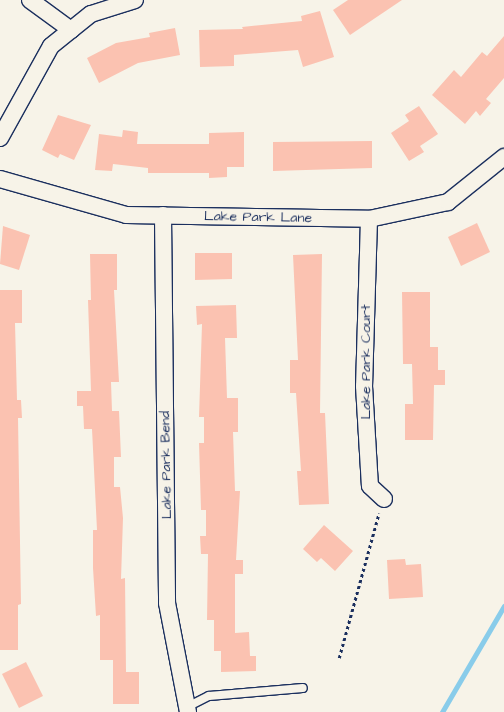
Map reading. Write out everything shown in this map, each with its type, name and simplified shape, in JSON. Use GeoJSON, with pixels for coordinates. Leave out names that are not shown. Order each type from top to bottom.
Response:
{"type":"FeatureCollection","features":[{"type":"Feature","properties":{"kind":"street"},"geometry":{"type":"LineString","coordinates":[[30,0],[70,30]]}},
{"type":"Feature","properties":{"kind":"street"},"geometry":{"type":"LineString","coordinates":[[0,138],[51,46],[91,14],[135,0]]}},
{"type":"Feature","properties":{"kind":"street","name":"Lake Park Lane"},"geometry":{"type":"LineString","coordinates":[[0,179],[126,215],[369,219],[448,202],[504,157]]}},
{"type":"Feature","properties":{"kind":"street","name":"Lake Park Bend"},"geometry":{"type":"LineString","coordinates":[[163,215],[167,603],[189,709]]}},
{"type":"Feature","properties":{"kind":"street","name":"Lake Park Court"},"geometry":{"type":"LineString","coordinates":[[369,219],[364,386],[370,486],[384,499]]}},
{"type":"Feature","properties":{"kind":"lane"},"geometry":{"type":"LineString","coordinates":[[189,709],[209,696],[303,688]]}},
{"type":"Feature","properties":{"kind":"path"},"geometry":{"type":"LineString","coordinates":[[339,658],[384,499]]}},
{"type":"Feature","properties":{"kind":"building"},"geometry":{"type":"Polygon","coordinates":[[[348,0],[402,0],[350,35],[333,10],[348,0]]]}},
{"type":"Feature","properties":{"kind":"building"},"geometry":{"type":"Polygon","coordinates":[[[320,11],[334,57],[303,67],[298,50],[234,55],[234,66],[200,67],[199,30],[243,29],[242,27],[302,21],[301,16],[320,11]]]}},
{"type":"Feature","properties":{"kind":"building"},"geometry":{"type":"Polygon","coordinates":[[[175,28],[180,55],[138,63],[99,83],[87,58],[116,43],[150,37],[149,33],[175,28]]]}},
{"type":"Feature","properties":{"kind":"building"},"geometry":{"type":"Polygon","coordinates":[[[504,36],[504,78],[486,99],[491,103],[480,116],[476,111],[465,124],[432,95],[454,70],[461,77],[482,52],[487,56],[504,36]]]}},
{"type":"Feature","properties":{"kind":"building"},"geometry":{"type":"Polygon","coordinates":[[[419,106],[438,134],[420,146],[424,152],[409,161],[391,133],[409,121],[405,115],[419,106]]]}},
{"type":"Feature","properties":{"kind":"building"},"geometry":{"type":"Polygon","coordinates":[[[58,115],[91,125],[74,160],[60,154],[58,158],[42,150],[58,115]]]}},
{"type":"Feature","properties":{"kind":"building"},"geometry":{"type":"Polygon","coordinates":[[[123,130],[138,132],[137,144],[209,144],[209,133],[244,132],[244,167],[227,167],[227,177],[209,178],[209,173],[148,173],[148,168],[113,164],[112,171],[95,170],[99,134],[122,137],[123,130]]]}},
{"type":"Feature","properties":{"kind":"building"},"geometry":{"type":"Polygon","coordinates":[[[372,141],[372,168],[273,171],[273,142],[372,141]]]}},
{"type":"Feature","properties":{"kind":"building"},"geometry":{"type":"Polygon","coordinates":[[[477,223],[490,252],[461,266],[448,237],[477,223]]]}},
{"type":"Feature","properties":{"kind":"building"},"geometry":{"type":"Polygon","coordinates":[[[3,226],[30,235],[19,270],[0,264],[3,226]]]}},
{"type":"Feature","properties":{"kind":"building"},"geometry":{"type":"Polygon","coordinates":[[[195,253],[232,253],[232,279],[195,280],[195,253]]]}},
{"type":"Feature","properties":{"kind":"building"},"geometry":{"type":"Polygon","coordinates":[[[90,254],[117,254],[117,290],[114,290],[119,382],[111,382],[112,411],[119,411],[121,457],[114,457],[114,487],[120,487],[123,518],[121,579],[125,578],[126,672],[139,672],[139,704],[113,704],[113,660],[100,660],[100,615],[96,616],[93,568],[93,530],[97,530],[92,429],[84,429],[83,406],[77,406],[77,391],[91,391],[88,300],[91,300],[90,254]]]}},
{"type":"Feature","properties":{"kind":"building"},"geometry":{"type":"Polygon","coordinates":[[[322,254],[320,413],[325,413],[329,504],[299,505],[297,471],[301,471],[296,393],[290,393],[290,360],[298,360],[293,255],[322,254]]]}},
{"type":"Feature","properties":{"kind":"building"},"geometry":{"type":"Polygon","coordinates":[[[0,290],[22,290],[22,323],[15,323],[17,400],[21,400],[22,418],[18,418],[21,604],[18,605],[18,650],[0,650],[0,290]]]}},
{"type":"Feature","properties":{"kind":"building"},"geometry":{"type":"Polygon","coordinates":[[[402,292],[430,292],[430,347],[438,347],[438,370],[445,370],[445,385],[434,385],[433,440],[405,440],[405,404],[413,404],[412,364],[403,364],[402,292]]]}},
{"type":"Feature","properties":{"kind":"building"},"geometry":{"type":"Polygon","coordinates":[[[236,305],[237,338],[225,338],[227,398],[238,398],[238,432],[233,432],[235,491],[240,491],[236,560],[243,560],[243,574],[235,574],[235,633],[249,632],[250,656],[256,656],[256,671],[221,672],[221,651],[214,651],[214,620],[207,620],[208,554],[201,554],[200,536],[206,536],[206,510],[201,510],[199,443],[204,443],[204,417],[199,417],[202,324],[197,325],[196,306],[236,305]]]}},
{"type":"Feature","properties":{"kind":"building"},"geometry":{"type":"Polygon","coordinates":[[[324,525],[353,551],[335,571],[321,558],[317,562],[303,549],[324,525]]]}},
{"type":"Feature","properties":{"kind":"building"},"geometry":{"type":"Polygon","coordinates":[[[405,559],[406,565],[421,564],[423,597],[389,599],[387,560],[405,559]]]}},
{"type":"Feature","properties":{"kind":"building"},"geometry":{"type":"Polygon","coordinates":[[[26,662],[43,696],[19,708],[2,674],[26,662]]]}},
{"type":"Feature","properties":{"kind":"waterway"},"geometry":{"type":"LineString","coordinates":[[442,712],[504,606]]}}]}
